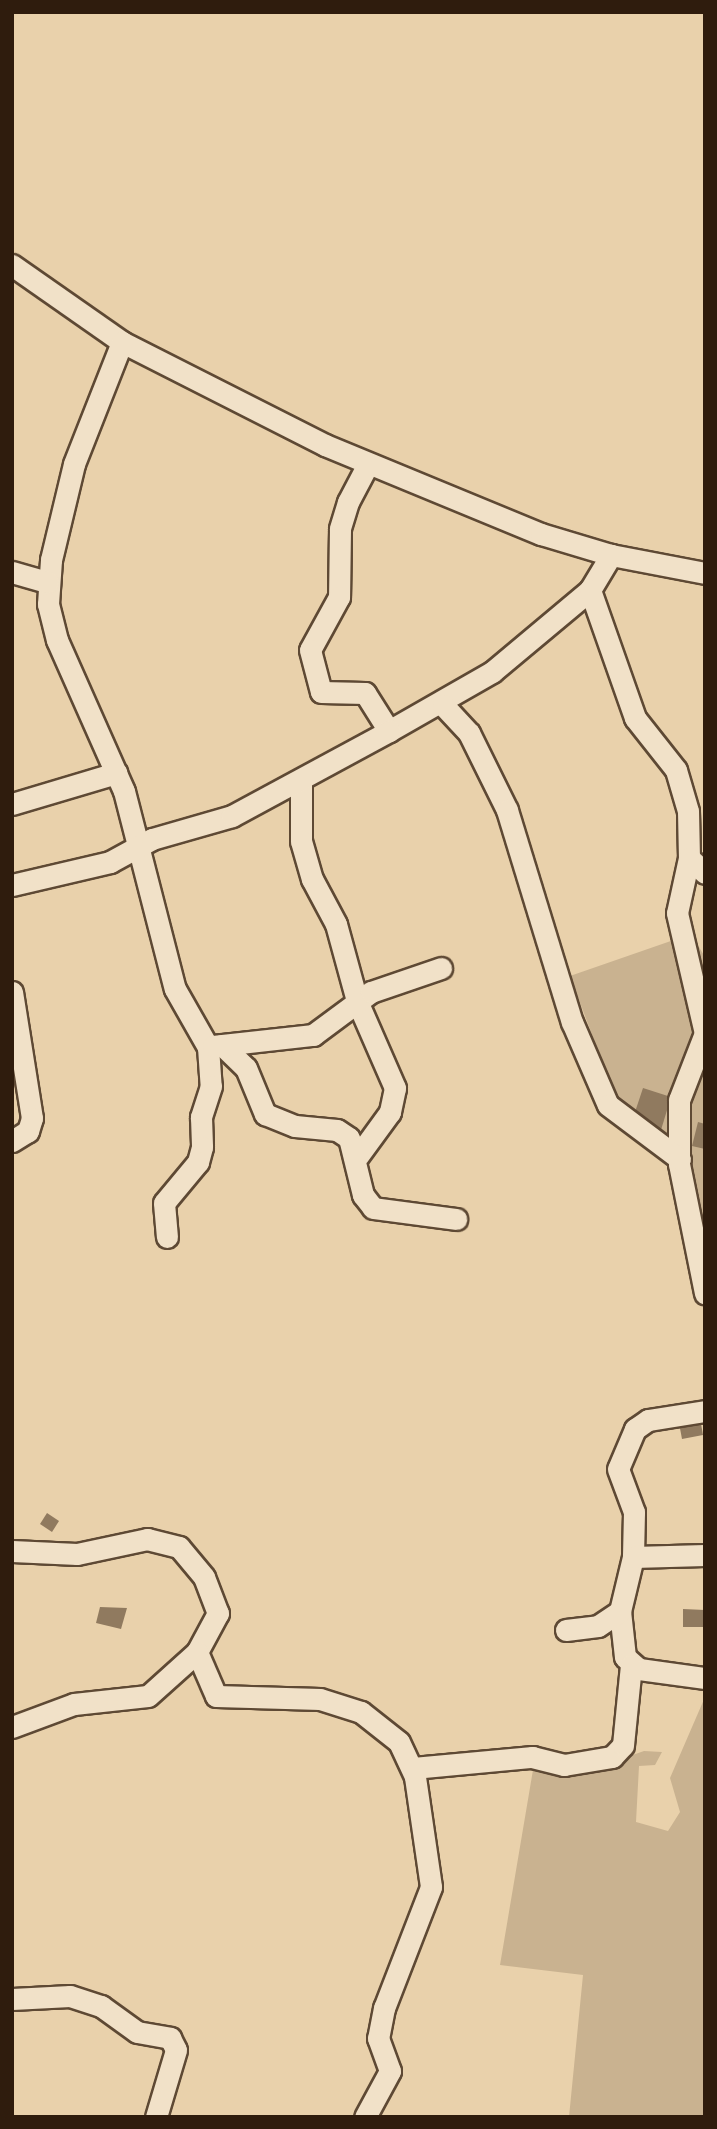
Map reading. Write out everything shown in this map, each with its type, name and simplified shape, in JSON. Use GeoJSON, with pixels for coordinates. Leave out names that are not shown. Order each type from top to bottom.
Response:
{"type":"FeatureCollection","features":[{"type":"Feature","properties":{"kind":"street"},"geometry":{"type":"LineString","coordinates":[[12,265],[122,342],[248,409],[369,464],[474,508],[611,555],[705,573]]}},
{"type":"Feature","properties":{"kind":"street"},"geometry":{"type":"LineString","coordinates":[[122,342],[74,464],[48,582],[57,640],[116,773],[132,819],[135,848],[163,926],[175,989],[215,1046],[246,1068],[265,1114],[295,1126],[337,1130],[349,1138],[358,1156],[363,1195],[373,1208],[456,1219]]}},
{"type":"Feature","properties":{"kind":"street"},"geometry":{"type":"LineString","coordinates":[[369,464],[348,502],[340,529],[339,597],[310,650],[321,692],[365,693],[389,731]]}},
{"type":"Feature","properties":{"kind":"street"},"geometry":{"type":"LineString","coordinates":[[12,885],[110,862],[135,848],[232,816],[389,731],[443,705],[492,672],[590,590],[611,555]]}},
{"type":"Feature","properties":{"kind":"street"},"geometry":{"type":"LineString","coordinates":[[12,572],[48,582]]}},
{"type":"Feature","properties":{"kind":"street"},"geometry":{"type":"LineString","coordinates":[[590,590],[635,718],[677,770],[683,788],[697,865],[677,914],[705,1033],[679,1100],[680,1159],[705,1293]]}},
{"type":"Feature","properties":{"kind":"street"},"geometry":{"type":"LineString","coordinates":[[443,705],[469,733],[507,810],[572,1022],[608,1105],[680,1159]]}},
{"type":"Feature","properties":{"kind":"street"},"geometry":{"type":"LineString","coordinates":[[80,782],[103,745]]}},
{"type":"Feature","properties":{"kind":"street"},"geometry":{"type":"LineString","coordinates":[[12,804],[116,773]]}},
{"type":"Feature","properties":{"kind":"street"},"geometry":{"type":"LineString","coordinates":[[301,781],[301,841],[336,924],[357,1002],[395,1088],[390,1112],[358,1156]]}},
{"type":"Feature","properties":{"kind":"street"},"geometry":{"type":"LineString","coordinates":[[215,1046],[313,1035],[357,1002],[393,982],[441,968]]}},
{"type":"Feature","properties":{"kind":"street"},"geometry":{"type":"LineString","coordinates":[[12,992],[32,1118],[28,1131],[12,1142]]}},
{"type":"Feature","properties":{"kind":"street"},"geometry":{"type":"LineString","coordinates":[[167,1237],[164,1203],[198,1162],[202,1147],[201,1117],[211,1086],[215,1046]]}},
{"type":"Feature","properties":{"kind":"street"},"geometry":{"type":"LineString","coordinates":[[413,1768],[531,1757],[564,1765],[612,1757],[624,1736],[631,1665],[620,1611],[633,1557],[634,1513],[618,1469],[624,1448],[648,1420],[705,1411]]}},
{"type":"Feature","properties":{"kind":"street"},"geometry":{"type":"LineString","coordinates":[[12,1551],[77,1554],[147,1539],[179,1547],[204,1577],[218,1613],[197,1652],[148,1696],[74,1704],[12,1727]]}},
{"type":"Feature","properties":{"kind":"street"},"geometry":{"type":"LineString","coordinates":[[633,1557],[705,1555]]}},
{"type":"Feature","properties":{"kind":"street"},"geometry":{"type":"LineString","coordinates":[[566,1630],[598,1626],[620,1611]]}},
{"type":"Feature","properties":{"kind":"street"},"geometry":{"type":"LineString","coordinates":[[197,1652],[216,1696],[320,1699],[343,1704],[398,1742],[413,1768],[431,1887],[384,2008],[378,2038],[390,2071],[365,2117]]}},
{"type":"Feature","properties":{"kind":"street"},"geometry":{"type":"LineString","coordinates":[[631,1665],[705,1678]]}},
{"type":"Feature","properties":{"kind":"street"},"geometry":{"type":"LineString","coordinates":[[12,1999],[70,1996],[101,2006],[137,2032],[170,2038],[176,2050],[156,2117]]}},
{"type":"Feature","properties":{"kind":"shaded area"},"geometry":{"type":"Polygon","coordinates":[[[691,934],[705,957],[705,1235],[701,1235],[690,1183],[615,1096],[570,976],[691,934]]]}},
{"type":"Feature","properties":{"kind":"shaded area"},"geometry":{"type":"Polygon","coordinates":[[[705,1697],[705,2117],[569,2117],[583,1975],[500,1965],[534,1764],[593,1769],[644,1751],[662,1752],[655,1765],[639,1766],[636,1822],[668,1831],[680,1812],[670,1778],[705,1697]]]}},
{"type":"Feature","properties":{"kind":"building"},"geometry":{"type":"Polygon","coordinates":[[[643,1088],[671,1097],[661,1130],[632,1121],[643,1088]]]}},
{"type":"Feature","properties":{"kind":"building"},"geometry":{"type":"Polygon","coordinates":[[[698,1122],[705,1124],[705,1149],[692,1146],[698,1122]]]}},
{"type":"Feature","properties":{"kind":"building"},"geometry":{"type":"Polygon","coordinates":[[[700,1418],[703,1435],[682,1439],[679,1423],[700,1418]]]}},
{"type":"Feature","properties":{"kind":"building"},"geometry":{"type":"Polygon","coordinates":[[[47,1513],[59,1521],[52,1532],[40,1524],[47,1513]]]}},
{"type":"Feature","properties":{"kind":"building"},"geometry":{"type":"Polygon","coordinates":[[[100,1607],[127,1608],[121,1629],[96,1623],[100,1607]]]}},
{"type":"Feature","properties":{"kind":"building"},"geometry":{"type":"Polygon","coordinates":[[[683,1609],[705,1610],[705,1627],[683,1627],[683,1609]]]}}]}
